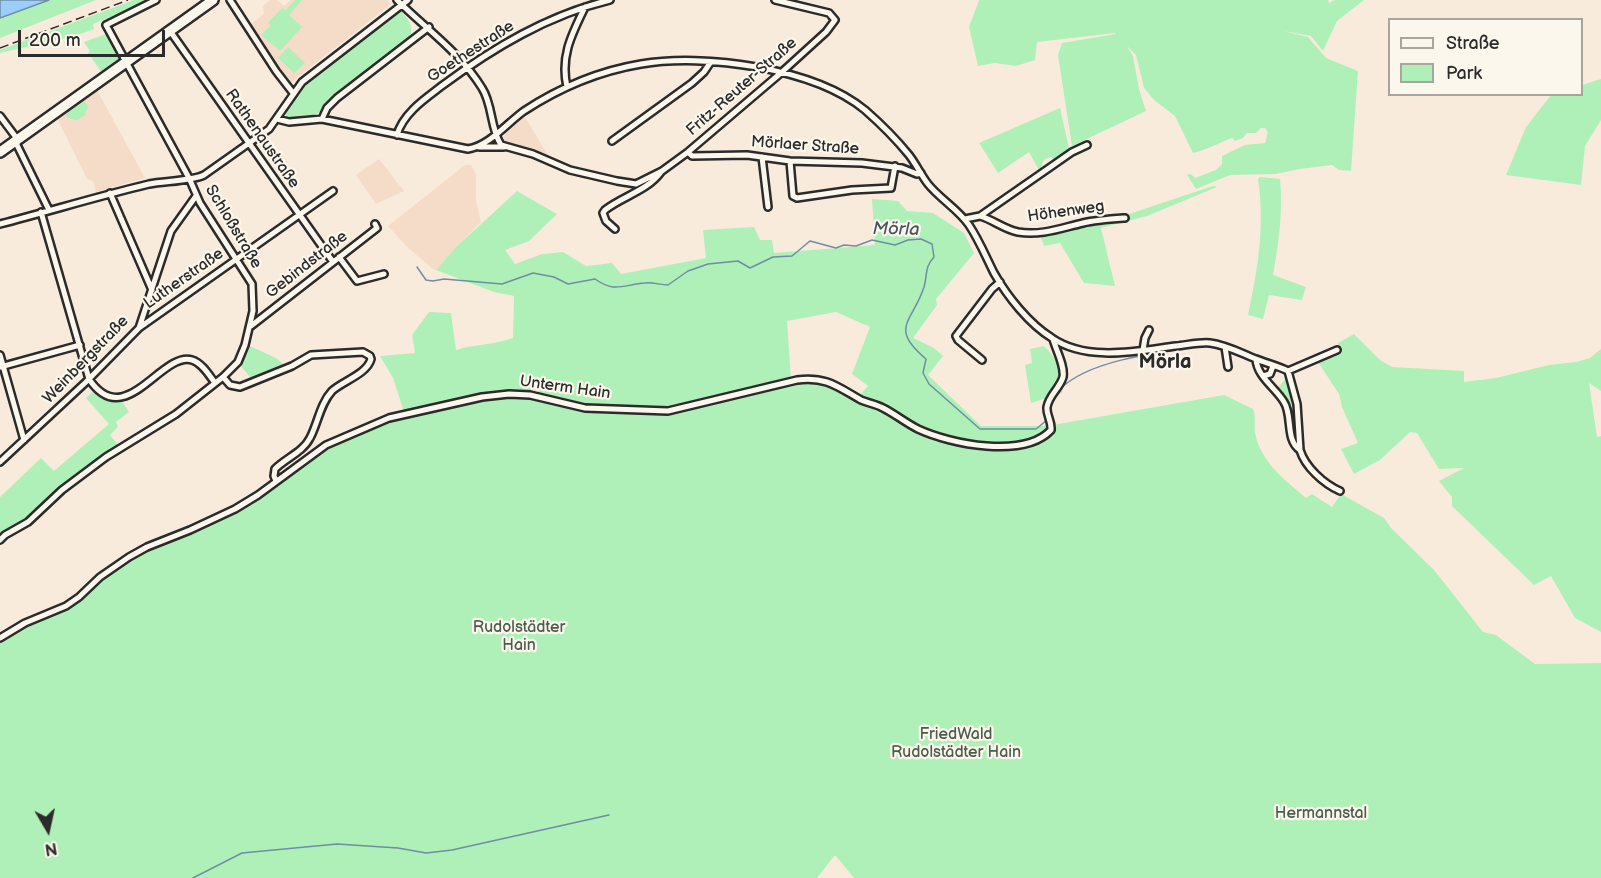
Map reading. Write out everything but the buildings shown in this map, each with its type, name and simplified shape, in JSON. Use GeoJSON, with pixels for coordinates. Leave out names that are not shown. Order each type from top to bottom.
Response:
{"type":"FeatureCollection","features":[{"type":"Feature","properties":{"kind":"main road"},"geometry":{"type":"LineString","coordinates":[[0,152],[213,0]]}},
{"type":"Feature","properties":{"kind":"street","name":"Schloßstraße"},"geometry":{"type":"LineString","coordinates":[[0,540],[28,522],[62,490],[106,457],[176,414],[215,383],[238,362],[251,326],[254,311],[252,284],[196,196],[189,178],[106,25],[156,0]]}},
{"type":"Feature","properties":{"kind":"street"},"geometry":{"type":"LineString","coordinates":[[230,0],[293,93]]}},
{"type":"Feature","properties":{"kind":"street"},"geometry":{"type":"LineString","coordinates":[[0,224],[110,193],[198,178],[204,175],[269,129],[302,82],[399,2],[408,0]]}},
{"type":"Feature","properties":{"kind":"street","name":"Goethestraße"},"geometry":{"type":"LineString","coordinates":[[397,135],[399,128],[410,114],[427,98],[467,68],[512,39],[594,2],[610,0]]}},
{"type":"Feature","properties":{"kind":"street","name":"Fritz-Reuter-Straße"},"geometry":{"type":"LineString","coordinates":[[662,171],[688,152],[782,72],[826,32],[835,20],[829,13],[775,0]]}},
{"type":"Feature","properties":{"kind":"street"},"geometry":{"type":"LineString","coordinates":[[399,2],[429,27],[467,68],[486,96],[495,134],[504,147]]}},
{"type":"Feature","properties":{"kind":"street"},"geometry":{"type":"LineString","coordinates":[[567,87],[564,72],[566,53],[585,7]]}},
{"type":"Feature","properties":{"kind":"street"},"geometry":{"type":"LineString","coordinates":[[322,119],[327,108],[337,98],[429,27]]}},
{"type":"Feature","properties":{"kind":"street","name":"Rathenaustraße"},"geometry":{"type":"LineString","coordinates":[[170,31],[333,262]]}},
{"type":"Feature","properties":{"kind":"street"},"geometry":{"type":"LineString","coordinates":[[477,147],[525,111],[567,87],[600,74],[644,63],[672,61],[746,65],[782,72],[823,84],[843,95],[894,137],[933,189],[965,219],[1000,282],[1027,315],[1053,339],[1079,349],[1100,352],[1202,343],[1225,347],[1288,371],[1337,350]]}},
{"type":"Feature","properties":{"kind":"street"},"geometry":{"type":"LineString","coordinates":[[615,138],[692,83],[710,63]]}},
{"type":"Feature","properties":{"kind":"street"},"geometry":{"type":"LineString","coordinates":[[0,116],[16,140],[49,210]]}},
{"type":"Feature","properties":{"kind":"street"},"geometry":{"type":"LineString","coordinates":[[277,119],[293,122],[322,119],[468,149],[504,147],[533,154],[570,170],[628,183],[636,184],[662,171]]}},
{"type":"Feature","properties":{"kind":"street"},"geometry":{"type":"LineString","coordinates":[[965,219],[980,216],[1087,144]]}},
{"type":"Feature","properties":{"kind":"street","name":"Mörlaer Straße"},"geometry":{"type":"LineString","coordinates":[[688,152],[692,156],[762,157],[790,162],[830,161],[895,166],[917,174],[921,173]]}},
{"type":"Feature","properties":{"kind":"street"},"geometry":{"type":"LineString","coordinates":[[762,157],[768,207]]}},
{"type":"Feature","properties":{"kind":"street"},"geometry":{"type":"LineString","coordinates":[[790,162],[793,196],[797,198],[852,190],[891,188],[895,166]]}},
{"type":"Feature","properties":{"kind":"street"},"geometry":{"type":"LineString","coordinates":[[615,229],[606,221],[603,213],[605,210],[629,194],[650,184],[662,171]]}},
{"type":"Feature","properties":{"kind":"street","name":"Lutherstraße"},"geometry":{"type":"LineString","coordinates":[[139,328],[333,191]]}},
{"type":"Feature","properties":{"kind":"street"},"geometry":{"type":"LineString","coordinates":[[110,193],[152,290]]}},
{"type":"Feature","properties":{"kind":"street","name":"Weinbergstraße"},"geometry":{"type":"LineString","coordinates":[[0,462],[89,379],[139,328],[171,231],[196,196]]}},
{"type":"Feature","properties":{"kind":"street"},"geometry":{"type":"LineString","coordinates":[[41,212],[89,379],[95,388],[111,396],[121,397],[146,385],[177,361],[188,360],[199,364],[215,383]]}},
{"type":"Feature","properties":{"kind":"street","name":"Höhenweg"},"geometry":{"type":"LineString","coordinates":[[980,216],[990,219],[1002,228],[1033,233],[1060,230],[1083,223],[1125,218]]}},
{"type":"Feature","properties":{"kind":"street","name":"Gebindstraße"},"geometry":{"type":"LineString","coordinates":[[251,326],[377,228],[375,224]]}},
{"type":"Feature","properties":{"kind":"street"},"geometry":{"type":"LineString","coordinates":[[339,257],[357,283],[384,274]]}},
{"type":"Feature","properties":{"kind":"street"},"geometry":{"type":"LineString","coordinates":[[982,360],[958,340],[957,336],[992,289],[1000,282]]}},
{"type":"Feature","properties":{"kind":"street"},"geometry":{"type":"LineString","coordinates":[[254,311],[264,315]]}},
{"type":"Feature","properties":{"kind":"street"},"geometry":{"type":"LineString","coordinates":[[1143,350],[1149,330]]}},
{"type":"Feature","properties":{"kind":"street","name":"Unterm Hain"},"geometry":{"type":"LineString","coordinates":[[0,639],[16,627],[66,606],[100,577],[147,547],[235,509],[326,445],[389,418],[509,394],[530,395],[585,408],[668,411],[797,380],[810,379],[837,384],[862,400],[881,407],[918,429],[936,436],[990,446],[1026,443],[1051,430],[1052,422],[1047,410],[1048,401],[1063,378],[1063,370],[1053,339]]}},
{"type":"Feature","properties":{"kind":"street"},"geometry":{"type":"LineString","coordinates":[[2,367],[80,345]]}},
{"type":"Feature","properties":{"kind":"street"},"geometry":{"type":"LineString","coordinates":[[1225,347],[1228,367]]}},
{"type":"Feature","properties":{"kind":"street"},"geometry":{"type":"LineString","coordinates":[[222,377],[230,385],[238,387],[311,356],[363,352],[370,356],[367,367],[336,387],[329,395],[310,439],[296,454],[275,469],[276,481]]}},
{"type":"Feature","properties":{"kind":"street"},"geometry":{"type":"LineString","coordinates":[[0,355],[24,440]]}},
{"type":"Feature","properties":{"kind":"street"},"geometry":{"type":"LineString","coordinates":[[1256,359],[1257,367],[1263,376],[1285,402],[1295,447],[1300,450]]}},
{"type":"Feature","properties":{"kind":"street"},"geometry":{"type":"LineString","coordinates":[[1263,376],[1270,374],[1273,366]]}},
{"type":"Feature","properties":{"kind":"street"},"geometry":{"type":"LineString","coordinates":[[1288,371],[1295,394],[1299,417],[1300,450],[1303,457],[1329,487],[1340,492]]}},
{"type":"Feature","properties":{"kind":"street"},"geometry":{"type":"LineString","coordinates":[[1288,421],[1299,417]]}},
{"type":"Feature","properties":{"kind":"shaded area"},"geometry":{"type":"Polygon","coordinates":[[[270,0],[277,0],[284,6],[291,0],[387,0],[390,5],[290,83],[251,24],[264,14],[263,6],[270,0]]]}},
{"type":"Feature","properties":{"kind":"shaded area"},"geometry":{"type":"Polygon","coordinates":[[[97,90],[145,178],[96,192],[93,181],[87,179],[57,118],[97,90]]]}},
{"type":"Feature","properties":{"kind":"shaded area"},"geometry":{"type":"Polygon","coordinates":[[[525,117],[548,158],[535,151],[506,143],[504,140],[505,131],[525,117]]]}},
{"type":"Feature","properties":{"kind":"shaded area"},"geometry":{"type":"Polygon","coordinates":[[[379,159],[404,191],[376,204],[356,175],[379,159]]]}},
{"type":"Feature","properties":{"kind":"shaded area"},"geometry":{"type":"Polygon","coordinates":[[[465,165],[471,165],[476,174],[476,201],[481,222],[436,270],[407,247],[388,226],[465,165]]]}},
{"type":"Feature","properties":{"kind":"green space"},"geometry":{"type":"Polygon","coordinates":[[[49,0],[96,0],[0,38],[0,18],[49,0]]]}},
{"type":"Feature","properties":{"kind":"green space"},"geometry":{"type":"Polygon","coordinates":[[[134,0],[153,0],[112,21],[110,17],[93,24],[94,29],[59,40],[0,53],[0,50],[134,0]]]}},
{"type":"Feature","properties":{"kind":"green space"},"geometry":{"type":"Polygon","coordinates":[[[295,0],[302,0],[289,15],[302,27],[280,51],[261,35],[271,25],[268,23],[282,8],[286,10],[295,0]]]}},
{"type":"Feature","properties":{"kind":"green space"},"geometry":{"type":"Polygon","coordinates":[[[979,0],[1328,0],[1329,3],[1335,0],[1364,0],[1337,21],[1323,51],[1311,36],[1284,31],[1308,37],[1326,58],[1358,71],[1351,171],[1339,170],[1332,165],[1276,174],[1230,175],[1196,189],[1187,175],[1191,174],[1195,178],[1216,170],[1222,164],[1222,156],[1245,145],[1265,143],[1268,132],[1265,128],[1261,128],[1256,133],[1247,133],[1243,138],[1235,141],[1232,138],[1193,153],[1175,116],[1154,100],[1144,88],[1136,55],[1127,46],[1133,56],[1146,111],[1072,146],[1058,55],[1062,43],[1116,34],[1037,42],[1035,60],[1016,66],[995,63],[978,66],[969,27],[979,0]]]}},
{"type":"Feature","properties":{"kind":"green space"},"geometry":{"type":"Polygon","coordinates":[[[399,9],[411,25],[410,38],[317,114],[287,118],[285,112],[295,92],[399,9]]]}},
{"type":"Feature","properties":{"kind":"green space"},"geometry":{"type":"Polygon","coordinates":[[[106,34],[120,56],[120,60],[102,73],[88,53],[90,51],[84,42],[106,34]]]}},
{"type":"Feature","properties":{"kind":"green space"},"geometry":{"type":"Polygon","coordinates":[[[288,47],[305,63],[294,73],[278,58],[288,47]]]}},
{"type":"Feature","properties":{"kind":"green space"},"geometry":{"type":"Polygon","coordinates":[[[1601,79],[1601,120],[1585,146],[1581,185],[1506,175],[1526,127],[1550,96],[1583,96],[1583,85],[1601,79]]]}},
{"type":"Feature","properties":{"kind":"green space"},"geometry":{"type":"Polygon","coordinates":[[[83,100],[88,106],[85,115],[77,120],[68,118],[65,112],[83,100]]]}},
{"type":"Feature","properties":{"kind":"green space"},"geometry":{"type":"Polygon","coordinates":[[[1060,108],[1069,148],[1067,152],[1055,160],[1051,157],[1045,159],[1040,172],[1029,152],[998,173],[979,143],[1060,108]]]}},
{"type":"Feature","properties":{"kind":"green space"},"geometry":{"type":"Polygon","coordinates":[[[1260,177],[1280,179],[1280,227],[1273,275],[1306,287],[1302,300],[1269,295],[1263,319],[1248,315],[1261,231],[1258,179],[1260,177]]]}},
{"type":"Feature","properties":{"kind":"green space"},"geometry":{"type":"Polygon","coordinates":[[[1213,186],[1217,187],[1147,216],[1101,228],[1115,286],[1084,283],[1060,243],[1044,246],[1040,235],[1123,216],[1213,186]]]}},
{"type":"Feature","properties":{"kind":"green space","name":"Rudolstädter Hain"},"geometry":{"type":"Polygon","coordinates":[[[517,191],[557,214],[529,241],[505,250],[515,264],[542,254],[563,252],[586,266],[612,263],[621,274],[706,258],[703,230],[754,227],[760,240],[772,240],[774,253],[875,245],[872,199],[898,201],[907,211],[933,213],[964,233],[974,253],[936,299],[937,305],[913,338],[934,348],[943,356],[928,375],[981,426],[1047,426],[1224,395],[1253,409],[1259,447],[1283,478],[1306,498],[1312,494],[1332,507],[1341,494],[1384,518],[1391,528],[1434,570],[1483,632],[1496,635],[1535,664],[1601,663],[1601,878],[854,878],[834,856],[817,878],[0,878],[0,640],[22,626],[71,605],[83,597],[104,576],[144,550],[191,532],[250,504],[333,444],[392,418],[493,397],[533,394],[546,387],[529,391],[507,391],[404,412],[393,378],[380,356],[415,353],[412,335],[429,312],[451,313],[456,350],[513,338],[514,296],[494,292],[436,270],[456,247],[517,191]],[[836,312],[787,321],[791,380],[668,408],[604,406],[669,412],[808,382],[829,383],[857,398],[868,386],[852,374],[870,327],[836,312]]]}},
{"type":"Feature","properties":{"kind":"green space"},"geometry":{"type":"Polygon","coordinates":[[[1354,334],[1380,360],[1392,367],[1464,371],[1464,382],[1576,362],[1590,358],[1601,349],[1601,391],[1589,383],[1597,437],[1601,436],[1601,632],[1575,618],[1551,576],[1534,585],[1452,506],[1452,497],[1439,481],[1464,468],[1439,469],[1417,433],[1410,432],[1380,460],[1354,474],[1341,449],[1358,443],[1342,407],[1339,394],[1316,359],[1338,350],[1338,343],[1354,334]]]}},
{"type":"Feature","properties":{"kind":"green space"},"geometry":{"type":"Polygon","coordinates":[[[250,346],[276,358],[283,364],[251,378],[240,365],[250,346]]]}},
{"type":"Feature","properties":{"kind":"green space"},"geometry":{"type":"Polygon","coordinates":[[[1044,346],[1059,368],[1062,393],[1031,403],[1025,365],[1032,363],[1030,349],[1044,346]]]}},
{"type":"Feature","properties":{"kind":"green space"},"geometry":{"type":"Polygon","coordinates":[[[1288,376],[1296,404],[1296,415],[1291,417],[1276,390],[1288,376]]]}},
{"type":"Feature","properties":{"kind":"green space"},"geometry":{"type":"Polygon","coordinates":[[[94,391],[111,399],[121,400],[129,412],[116,422],[118,427],[110,435],[119,446],[0,537],[0,497],[41,458],[54,471],[109,424],[86,398],[94,391]]]}},
{"type":"Feature","properties":{"kind":"water"},"geometry":{"type":"Polygon","coordinates":[[[0,0],[49,0],[0,18],[0,0]]]}},
{"type":"Feature","properties":{"kind":"waterway","name":"Mörla"},"geometry":{"type":"LineString","coordinates":[[417,267],[426,280],[433,281],[444,279],[502,284],[533,273],[554,277],[568,284],[595,279],[614,287],[648,283],[668,285],[688,271],[708,264],[738,261],[750,268],[773,257],[792,256],[810,241],[836,248],[844,245],[856,246],[872,240],[895,245],[908,240],[921,239],[932,244],[934,257],[927,268],[924,287],[906,331],[908,339],[926,359],[923,373],[929,384],[980,429],[1036,429],[1047,420]]}},
{"type":"Feature","properties":{"kind":"waterway","name":"Mörla"},"geometry":{"type":"LineString","coordinates":[[1054,397],[1065,384],[1109,363],[1188,348]]}},
{"type":"Feature","properties":{"kind":"waterway","name":"Mörla"},"geometry":{"type":"LineString","coordinates":[[1050,412],[1052,401]]}},
{"type":"Feature","properties":{"kind":"waterway"},"geometry":{"type":"LineString","coordinates":[[193,878],[242,853],[337,844],[398,848],[426,853],[452,850],[609,815]]}},
{"type":"Feature","properties":{"kind":"railway"},"geometry":{"type":"LineString","coordinates":[[0,48],[128,0]]}},
{"type":"Feature","properties":{"kind":"district","name":"Mörla"},"geometry":{"type":"Point","coordinates":[1165,363]}},
{"type":"Feature","properties":{"kind":"park label","name":"FriedWald Rudolstädter Hain"},"geometry":{"type":"Point","coordinates":[956,744]}},
{"type":"Feature","properties":{"kind":"park label","name":"Hermannstal"},"geometry":{"type":"Point","coordinates":[1321,814]}}]}
